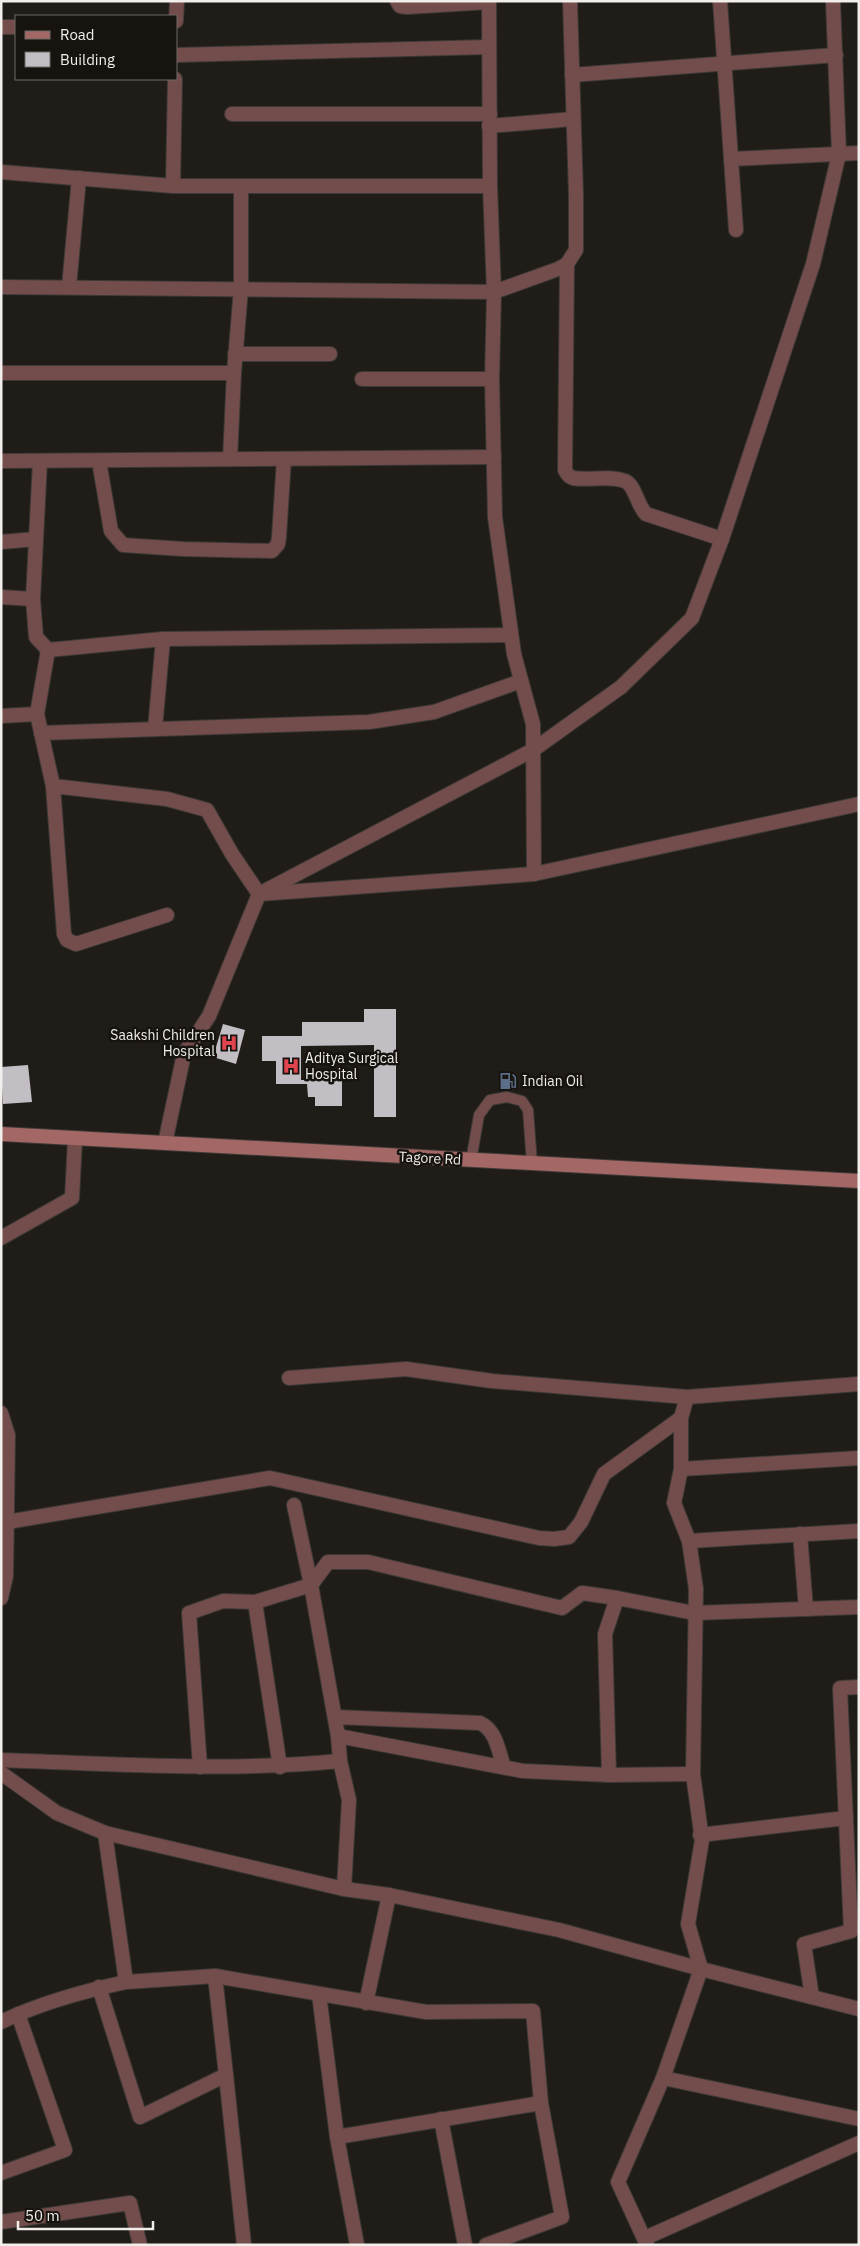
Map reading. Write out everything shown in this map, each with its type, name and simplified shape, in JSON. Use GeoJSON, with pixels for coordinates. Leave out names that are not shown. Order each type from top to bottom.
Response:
{"type":"FeatureCollection","features":[{"type":"Feature","properties":{"kind":"main road","name":"Tagore Rd"},"geometry":{"type":"LineString","coordinates":[[1,1134],[75,1140],[165,1143],[859,1181]]}},
{"type":"Feature","properties":{"kind":"street"},"geometry":{"type":"LineString","coordinates":[[176,15],[177,1]]}},
{"type":"Feature","properties":{"kind":"street"},"geometry":{"type":"LineString","coordinates":[[397,1],[400,6],[407,7],[489,2],[490,186],[494,292],[492,379],[495,517],[511,635],[533,724],[534,874]]}},
{"type":"Feature","properties":{"kind":"street"},"geometry":{"type":"LineString","coordinates":[[570,1],[576,250],[567,264],[565,470],[572,478],[626,481],[632,487],[641,509],[646,514],[722,538]]}},
{"type":"Feature","properties":{"kind":"street"},"geometry":{"type":"LineString","coordinates":[[720,1],[736,230]]}},
{"type":"Feature","properties":{"kind":"street"},"geometry":{"type":"LineString","coordinates":[[165,1143],[184,1054],[210,1016],[259,894],[533,750],[621,687],[692,618],[722,538],[813,264],[839,154],[836,55],[832,1]]}},
{"type":"Feature","properties":{"kind":"street"},"geometry":{"type":"LineString","coordinates":[[1,27],[15,27]]}},
{"type":"Feature","properties":{"kind":"street"},"geometry":{"type":"LineString","coordinates":[[178,55],[489,47]]}},
{"type":"Feature","properties":{"kind":"street"},"geometry":{"type":"LineString","coordinates":[[572,75],[836,55]]}},
{"type":"Feature","properties":{"kind":"street"},"geometry":{"type":"LineString","coordinates":[[173,186],[175,80]]}},
{"type":"Feature","properties":{"kind":"street"},"geometry":{"type":"LineString","coordinates":[[232,114],[490,120],[573,119]]}},
{"type":"Feature","properties":{"kind":"street"},"geometry":{"type":"LineString","coordinates":[[731,159],[859,153]]}},
{"type":"Feature","properties":{"kind":"street"},"geometry":{"type":"LineString","coordinates":[[1,172],[173,186],[490,186]]}},
{"type":"Feature","properties":{"kind":"street"},"geometry":{"type":"LineString","coordinates":[[68,287],[78,178]]}},
{"type":"Feature","properties":{"kind":"street"},"geometry":{"type":"LineString","coordinates":[[230,459],[235,354],[241,288],[241,186]]}},
{"type":"Feature","properties":{"kind":"street"},"geometry":{"type":"LineString","coordinates":[[1,287],[494,292],[567,264]]}},
{"type":"Feature","properties":{"kind":"street"},"geometry":{"type":"LineString","coordinates":[[235,354],[330,354]]}},
{"type":"Feature","properties":{"kind":"street"},"geometry":{"type":"LineString","coordinates":[[1,373],[234,373]]}},
{"type":"Feature","properties":{"kind":"street"},"geometry":{"type":"LineString","coordinates":[[362,379],[492,379]]}},
{"type":"Feature","properties":{"kind":"street"},"geometry":{"type":"LineString","coordinates":[[1,461],[494,457]]}},
{"type":"Feature","properties":{"kind":"street"},"geometry":{"type":"LineString","coordinates":[[100,460],[111,532],[123,545],[182,549],[272,551],[278,544],[279,537],[284,459]]}},
{"type":"Feature","properties":{"kind":"street"},"geometry":{"type":"LineString","coordinates":[[40,461],[33,599],[36,637],[48,650]]}},
{"type":"Feature","properties":{"kind":"street"},"geometry":{"type":"LineString","coordinates":[[1,542],[36,540]]}},
{"type":"Feature","properties":{"kind":"street"},"geometry":{"type":"LineString","coordinates":[[1,597],[33,599]]}},
{"type":"Feature","properties":{"kind":"street"},"geometry":{"type":"LineString","coordinates":[[48,650],[163,639],[511,635]]}},
{"type":"Feature","properties":{"kind":"street"},"geometry":{"type":"LineString","coordinates":[[155,729],[163,639]]}},
{"type":"Feature","properties":{"kind":"street"},"geometry":{"type":"LineString","coordinates":[[48,650],[37,714],[53,786],[64,934],[67,940],[76,944],[166,915]]}},
{"type":"Feature","properties":{"kind":"street"},"geometry":{"type":"LineString","coordinates":[[41,733],[369,722],[434,712],[521,681]]}},
{"type":"Feature","properties":{"kind":"street"},"geometry":{"type":"LineString","coordinates":[[1,716],[37,714]]}},
{"type":"Feature","properties":{"kind":"street"},"geometry":{"type":"LineString","coordinates":[[53,786],[167,799],[207,810],[232,854],[259,894]]}},
{"type":"Feature","properties":{"kind":"street"},"geometry":{"type":"LineString","coordinates":[[259,894],[534,874],[859,804]]}},
{"type":"Feature","properties":{"kind":"street"},"geometry":{"type":"LineString","coordinates":[[1,1238],[72,1198],[75,1140]]}},
{"type":"Feature","properties":{"kind":"street"},"geometry":{"type":"LineString","coordinates":[[289,1378],[406,1369],[492,1381],[687,1398],[859,1384]]}},
{"type":"Feature","properties":{"kind":"street"},"geometry":{"type":"LineString","coordinates":[[687,1398],[680,1418],[682,1469],[674,1503],[690,1541],[696,1589],[694,1612],[693,1774],[702,1840],[688,1924],[701,1970],[663,2078],[618,2182],[646,2241],[859,2143]]}},
{"type":"Feature","properties":{"kind":"street"},"geometry":{"type":"LineString","coordinates":[[1,1413],[8,1436],[4,1502],[7,1522],[6,1576],[1,1598]]}},
{"type":"Feature","properties":{"kind":"street"},"geometry":{"type":"LineString","coordinates":[[7,1522],[270,1478],[539,1538],[569,1537],[581,1522],[604,1474],[680,1418]]}},
{"type":"Feature","properties":{"kind":"street"},"geometry":{"type":"LineString","coordinates":[[682,1469],[859,1458]]}},
{"type":"Feature","properties":{"kind":"street"},"geometry":{"type":"LineString","coordinates":[[294,1504],[335,1718],[340,1761],[350,1800],[344,1889]]}},
{"type":"Feature","properties":{"kind":"street"},"geometry":{"type":"LineString","coordinates":[[690,1541],[859,1531]]}},
{"type":"Feature","properties":{"kind":"street"},"geometry":{"type":"LineString","coordinates":[[800,1534],[806,1609]]}},
{"type":"Feature","properties":{"kind":"street"},"geometry":{"type":"LineString","coordinates":[[200,1767],[189,1613],[223,1601],[255,1602],[311,1585],[328,1562],[368,1562],[562,1608],[582,1593],[694,1612],[859,1607]]}},
{"type":"Feature","properties":{"kind":"street"},"geometry":{"type":"LineString","coordinates":[[609,1774],[605,1634],[617,1598]]}},
{"type":"Feature","properties":{"kind":"street"},"geometry":{"type":"LineString","coordinates":[[255,1602],[280,1767]]}},
{"type":"Feature","properties":{"kind":"street"},"geometry":{"type":"LineString","coordinates":[[812,1997],[804,1944],[855,1931],[846,1818],[840,1688],[859,1687]]}},
{"type":"Feature","properties":{"kind":"street"},"geometry":{"type":"LineString","coordinates":[[335,1718],[480,1724],[488,1727],[494,1735],[504,1767]]}},
{"type":"Feature","properties":{"kind":"street"},"geometry":{"type":"LineString","coordinates":[[338,1736],[523,1771],[693,1774]]}},
{"type":"Feature","properties":{"kind":"street"},"geometry":{"type":"LineString","coordinates":[[1,1760],[200,1767],[280,1767],[340,1761]]}},
{"type":"Feature","properties":{"kind":"street"},"geometry":{"type":"LineString","coordinates":[[1,1773],[57,1813],[106,1833],[344,1889],[389,1895],[559,1930],[701,1970],[859,2009]]}},
{"type":"Feature","properties":{"kind":"street"},"geometry":{"type":"LineString","coordinates":[[700,1836],[846,1818]]}},
{"type":"Feature","properties":{"kind":"street"},"geometry":{"type":"LineString","coordinates":[[106,1833],[126,1982]]}},
{"type":"Feature","properties":{"kind":"street"},"geometry":{"type":"LineString","coordinates":[[366,2003],[389,1895]]}},
{"type":"Feature","properties":{"kind":"street"},"geometry":{"type":"LineString","coordinates":[[215,1976],[244,2245]]}},
{"type":"Feature","properties":{"kind":"street"},"geometry":{"type":"LineString","coordinates":[[1,2022],[18,2014],[99,1987],[126,1982],[215,1976],[426,2012],[533,2011],[541,2103],[562,2217],[486,2245]]}},
{"type":"Feature","properties":{"kind":"street"},"geometry":{"type":"LineString","coordinates":[[99,1987],[140,2117],[226,2075]]}},
{"type":"Feature","properties":{"kind":"street"},"geometry":{"type":"LineString","coordinates":[[319,1994],[337,2136],[357,2245]]}},
{"type":"Feature","properties":{"kind":"street"},"geometry":{"type":"LineString","coordinates":[[1,2172],[65,2150],[18,2014]]}},
{"type":"Feature","properties":{"kind":"street"},"geometry":{"type":"LineString","coordinates":[[663,2078],[859,2119]]}},
{"type":"Feature","properties":{"kind":"street"},"geometry":{"type":"LineString","coordinates":[[337,2136],[541,2103]]}},
{"type":"Feature","properties":{"kind":"street"},"geometry":{"type":"LineString","coordinates":[[442,2119],[465,2245]]}},
{"type":"Feature","properties":{"kind":"street"},"geometry":{"type":"LineString","coordinates":[[1,2222],[130,2203],[140,2245]]}},
{"type":"Feature","properties":{"kind":"lane"},"geometry":{"type":"LineString","coordinates":[[471,1160],[479,1115],[490,1100],[507,1097],[522,1101],[528,1110],[532,1164]]}},
{"type":"Feature","properties":{"kind":"building"},"geometry":{"type":"Polygon","coordinates":[[[364,1009],[396,1009],[396,1117],[374,1117],[374,1045],[301,1046],[301,1080],[342,1080],[342,1106],[315,1106],[315,1097],[308,1097],[307,1084],[276,1084],[276,1061],[262,1061],[262,1036],[302,1036],[302,1022],[364,1022],[364,1009]]]}},
{"type":"Feature","properties":{"kind":"building"},"geometry":{"type":"Polygon","coordinates":[[[223,1024],[245,1030],[236,1064],[213,1057],[223,1024]]]}},
{"type":"Feature","properties":{"kind":"building"},"geometry":{"type":"Polygon","coordinates":[[[28,1065],[32,1102],[3,1104],[1,1067],[28,1065]]]}},
{"type":"Feature","properties":{"kind":"place","name":"Saakshi Children Hospital"},"geometry":{"type":"Point","coordinates":[229,1043]}},
{"type":"Feature","properties":{"kind":"place","name":"Aditya Surgical Hospital"},"geometry":{"type":"Point","coordinates":[291,1066]}},
{"type":"Feature","properties":{"kind":"place","name":"Indian Oil"},"geometry":{"type":"Point","coordinates":[508,1081]}}]}
